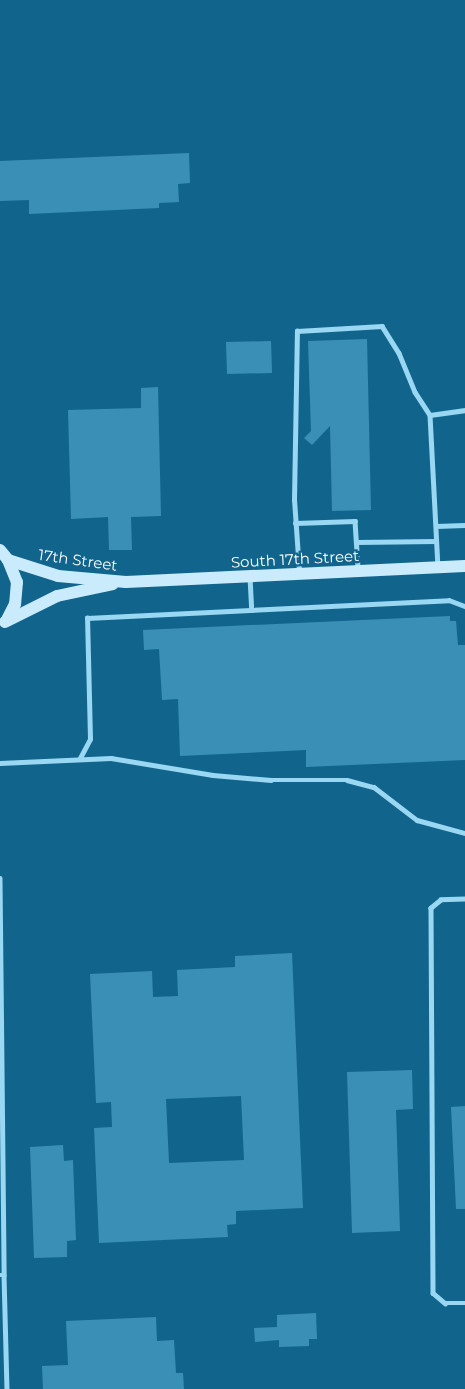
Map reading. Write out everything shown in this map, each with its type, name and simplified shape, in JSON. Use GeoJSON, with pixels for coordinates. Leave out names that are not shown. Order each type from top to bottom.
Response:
{"type":"FeatureCollection","features":[{"type":"Feature","properties":{"kind":"street","name":"17th Street"},"geometry":{"type":"LineString","coordinates":[[4,555],[58,576],[126,582]]}},
{"type":"Feature","properties":{"kind":"street"},"geometry":{"type":"LineString","coordinates":[[3,625],[15,604],[17,593],[17,582],[4,555]]}},
{"type":"Feature","properties":{"kind":"street","name":"South 17th Street"},"geometry":{"type":"LineString","coordinates":[[126,582],[465,566]]}},
{"type":"Feature","properties":{"kind":"street","name":"17th Street"},"geometry":{"type":"LineString","coordinates":[[3,625],[57,596],[126,582]]}},
{"type":"Feature","properties":{"kind":"lane"},"geometry":{"type":"LineString","coordinates":[[299,574],[295,523],[297,331],[382,326],[399,353],[415,392],[430,415],[438,568]]}},
{"type":"Feature","properties":{"kind":"lane"},"geometry":{"type":"LineString","coordinates":[[430,415],[465,410]]}},
{"type":"Feature","properties":{"kind":"lane"},"geometry":{"type":"LineString","coordinates":[[295,523],[355,522],[358,571]]}},
{"type":"Feature","properties":{"kind":"lane"},"geometry":{"type":"LineString","coordinates":[[436,526],[465,525]]}},
{"type":"Feature","properties":{"kind":"lane"},"geometry":{"type":"LineString","coordinates":[[357,542],[436,541]]}},
{"type":"Feature","properties":{"kind":"lane"},"geometry":{"type":"LineString","coordinates":[[250,576],[252,610]]}},
{"type":"Feature","properties":{"kind":"lane"},"geometry":{"type":"LineString","coordinates":[[80,759],[90,739],[87,618],[449,600],[465,606]]}},
{"type":"Feature","properties":{"kind":"lane"},"geometry":{"type":"LineString","coordinates":[[0,763],[111,758],[213,775],[271,780],[347,780],[374,787],[417,820],[465,833]]}},
{"type":"Feature","properties":{"kind":"lane"},"geometry":{"type":"LineString","coordinates":[[0,878],[2,1275],[7,1389]]}},
{"type":"Feature","properties":{"kind":"lane"},"geometry":{"type":"LineString","coordinates":[[465,899],[441,900],[431,908],[431,931],[433,1293],[445,1303],[465,1303]]}},
{"type":"Feature","properties":{"kind":"building"},"geometry":{"type":"Polygon","coordinates":[[[189,153],[190,183],[178,184],[179,202],[159,203],[159,208],[29,214],[29,200],[0,201],[0,161],[189,153]]]}},
{"type":"Feature","properties":{"kind":"building"},"geometry":{"type":"Polygon","coordinates":[[[367,339],[371,510],[332,511],[330,426],[312,445],[304,438],[311,431],[308,341],[367,339]]]}},
{"type":"Feature","properties":{"kind":"building"},"geometry":{"type":"Polygon","coordinates":[[[271,341],[272,373],[227,374],[226,342],[271,341]]]}},
{"type":"Feature","properties":{"kind":"building"},"geometry":{"type":"Polygon","coordinates":[[[158,387],[161,516],[131,517],[132,550],[109,550],[108,517],[71,519],[68,410],[141,408],[141,388],[158,387]]]}},
{"type":"Feature","properties":{"kind":"building"},"geometry":{"type":"Polygon","coordinates":[[[450,616],[450,621],[456,621],[458,645],[465,645],[465,760],[306,767],[306,750],[180,756],[178,699],[162,700],[159,649],[144,650],[143,630],[450,616]]]}},
{"type":"Feature","properties":{"kind":"building"},"geometry":{"type":"Polygon","coordinates":[[[292,953],[303,1208],[236,1211],[236,1224],[227,1225],[228,1237],[99,1243],[94,1128],[112,1127],[111,1102],[96,1103],[90,974],[152,971],[153,997],[178,996],[177,970],[235,967],[235,956],[292,953]],[[241,1096],[166,1099],[169,1163],[244,1160],[241,1096]]]}},
{"type":"Feature","properties":{"kind":"building"},"geometry":{"type":"Polygon","coordinates":[[[412,1070],[413,1109],[396,1110],[400,1231],[352,1233],[347,1072],[412,1070]]]}},
{"type":"Feature","properties":{"kind":"building"},"geometry":{"type":"Polygon","coordinates":[[[465,1106],[465,1209],[456,1209],[451,1107],[465,1106]]]}},
{"type":"Feature","properties":{"kind":"building"},"geometry":{"type":"Polygon","coordinates":[[[63,1145],[64,1161],[73,1160],[76,1240],[67,1241],[67,1257],[34,1258],[30,1147],[63,1145]]]}},
{"type":"Feature","properties":{"kind":"building"},"geometry":{"type":"Polygon","coordinates":[[[316,1313],[317,1339],[309,1339],[309,1346],[279,1347],[279,1340],[255,1342],[254,1328],[277,1327],[277,1315],[316,1313]]]}},
{"type":"Feature","properties":{"kind":"building"},"geometry":{"type":"Polygon","coordinates":[[[156,1317],[157,1341],[174,1340],[176,1373],[183,1373],[184,1389],[43,1389],[42,1366],[68,1365],[66,1321],[156,1317]]]}}]}
